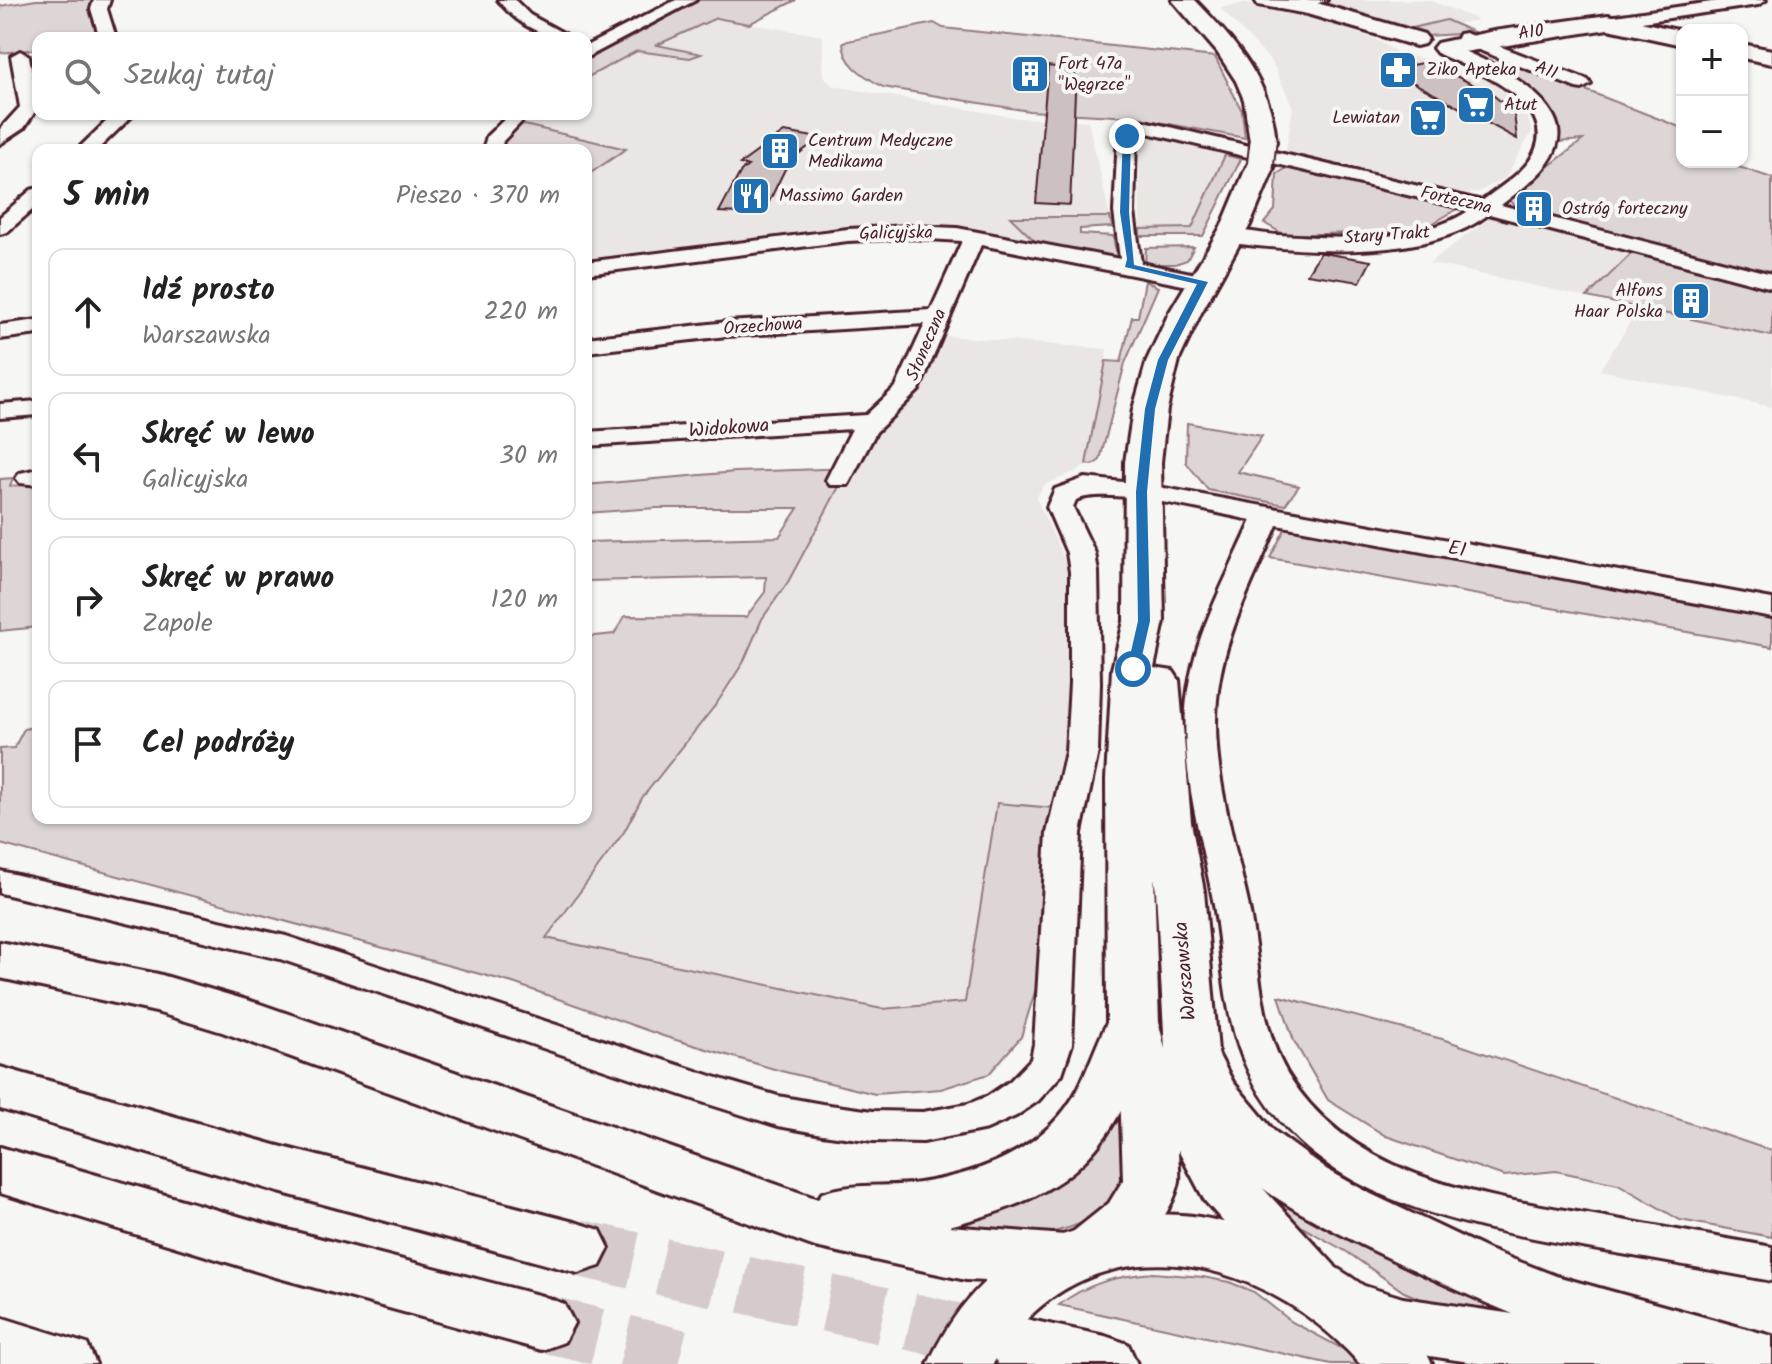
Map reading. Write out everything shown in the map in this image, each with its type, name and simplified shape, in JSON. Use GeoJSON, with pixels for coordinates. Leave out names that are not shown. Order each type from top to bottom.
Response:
{"type":"FeatureCollection","features":[{"type":"Feature","properties":{"kind":"main road","name":"Warszawska"},"geometry":{"type":"LineString","coordinates":[[1080,1254],[1131,1218],[1141,1206],[1151,1180],[1147,1087],[1133,1024],[1128,780],[1133,669],[1144,621],[1142,492],[1150,409],[1159,374],[1176,332],[1230,237],[1261,155],[1259,108],[1244,73],[1183,0]]}},
{"type":"Feature","properties":{"kind":"main road"},"geometry":{"type":"LineString","coordinates":[[1266,0],[1309,3],[1351,21],[1443,44]]}},
{"type":"Feature","properties":{"kind":"main road"},"geometry":{"type":"LineString","coordinates":[[1608,22],[1676,37]]}},
{"type":"Feature","properties":{"kind":"main road","name":"A10"},"geometry":{"type":"LineString","coordinates":[[1443,44],[1608,22]]}},
{"type":"Feature","properties":{"kind":"main road"},"geometry":{"type":"LineString","coordinates":[[1748,52],[1772,57]]}},
{"type":"Feature","properties":{"kind":"main road","name":"Warszawska"},"geometry":{"type":"LineString","coordinates":[[1144,621],[1158,669],[1168,822],[1180,891],[1197,1131],[1213,1168],[1329,1294]]}},
{"type":"Feature","properties":{"kind":"main road"},"geometry":{"type":"LineString","coordinates":[[0,960],[158,993],[241,1018],[690,1181],[815,1223],[940,1250],[1010,1258],[1080,1254],[1153,1238],[1216,1244],[1242,1250],[1329,1294],[1403,1325],[1670,1364]]}},
{"type":"Feature","properties":{"kind":"main road"},"geometry":{"type":"LineString","coordinates":[[750,1199],[828,1209],[902,1210],[944,1205],[998,1188],[1054,1154],[1094,1111],[1133,1024]]}},
{"type":"Feature","properties":{"kind":"main road"},"geometry":{"type":"LineString","coordinates":[[1194,1061],[1213,1097],[1253,1147],[1305,1186],[1350,1211],[1467,1268],[1533,1295],[1664,1336],[1771,1364]]}},
{"type":"Feature","properties":{"kind":"main road"},"geometry":{"type":"LineString","coordinates":[[0,1088],[275,1168],[578,1248]]}},
{"type":"Feature","properties":{"kind":"main road"},"geometry":{"type":"LineString","coordinates":[[0,1170],[272,1251],[542,1323]]}},
{"type":"Feature","properties":{"kind":"main road"},"geometry":{"type":"LineString","coordinates":[[960,1364],[984,1322],[1005,1300],[1030,1279],[1080,1254]]}},
{"type":"Feature","properties":{"kind":"main road"},"geometry":{"type":"LineString","coordinates":[[1329,1294],[1375,1331],[1400,1364]]}},
{"type":"Feature","properties":{"kind":"main road"},"geometry":{"type":"LineString","coordinates":[[0,1344],[64,1364]]}},
{"type":"Feature","properties":{"kind":"main road"},"geometry":{"type":"LineString","coordinates":[[1021,1346],[1105,1364]]}},
{"type":"Feature","properties":{"kind":"street"},"geometry":{"type":"LineString","coordinates":[[102,0],[99,9],[106,32]]}},
{"type":"Feature","properties":{"kind":"street"},"geometry":{"type":"LineString","coordinates":[[506,0],[524,18],[552,32]]}},
{"type":"Feature","properties":{"kind":"street"},"geometry":{"type":"LineString","coordinates":[[592,50],[688,0]]}},
{"type":"Feature","properties":{"kind":"street","name":"A10"},"geometry":{"type":"LineString","coordinates":[[1608,22],[1758,0]]}},
{"type":"Feature","properties":{"kind":"street","name":"Stary Trakt"},"geometry":{"type":"LineString","coordinates":[[1230,237],[1274,241],[1398,239],[1449,230],[1538,163],[1549,139],[1544,117],[1534,103],[1513,85],[1443,44]]}},
{"type":"Feature","properties":{"kind":"street","name":"A11"},"geometry":{"type":"LineString","coordinates":[[1443,44],[1582,84]]}},
{"type":"Feature","properties":{"kind":"street"},"geometry":{"type":"LineString","coordinates":[[0,58],[29,55],[29,107],[17,124],[0,138]]}},
{"type":"Feature","properties":{"kind":"street"},"geometry":{"type":"LineString","coordinates":[[92,144],[118,120]]}},
{"type":"Feature","properties":{"kind":"street"},"geometry":{"type":"LineString","coordinates":[[493,144],[514,120]]}},
{"type":"Feature","properties":{"kind":"street","name":"Forteczna"},"geometry":{"type":"LineString","coordinates":[[1129,267],[1131,259],[1124,212],[1127,136],[1140,126],[1483,207],[1772,281]]}},
{"type":"Feature","properties":{"kind":"street"},"geometry":{"type":"LineString","coordinates":[[0,228],[32,199]]}},
{"type":"Feature","properties":{"kind":"street","name":"Galicyjska"},"geometry":{"type":"LineString","coordinates":[[592,267],[848,235],[911,232],[974,238],[1203,282]]}},
{"type":"Feature","properties":{"kind":"street","name":"Słoneczna"},"geometry":{"type":"LineString","coordinates":[[839,480],[865,429],[907,390],[974,238]]}},
{"type":"Feature","properties":{"kind":"street","name":"Orzechowa"},"geometry":{"type":"LineString","coordinates":[[592,344],[727,329],[940,316]]}},
{"type":"Feature","properties":{"kind":"street"},"geometry":{"type":"LineString","coordinates":[[0,332],[32,328]]}},
{"type":"Feature","properties":{"kind":"street"},"geometry":{"type":"LineString","coordinates":[[0,411],[32,408]]}},
{"type":"Feature","properties":{"kind":"street","name":"Widokowa"},"geometry":{"type":"LineString","coordinates":[[592,439],[829,422],[873,422]]}},
{"type":"Feature","properties":{"kind":"street","name":"E1"},"geometry":{"type":"LineString","coordinates":[[0,882],[286,948],[778,1111],[873,1126],[923,1127],[973,1118],[1002,1106],[1024,1091],[1049,1064],[1053,1044],[1064,833],[1082,752],[1085,683],[1084,572],[1081,553],[1060,507],[1064,495],[1085,486],[1142,492],[1772,608]]}},
{"type":"Feature","properties":{"kind":"street"},"geometry":{"type":"LineString","coordinates":[[1268,515],[1214,642],[1204,680],[1201,717],[1214,831],[1232,909],[1252,1034],[1272,1081],[1288,1105],[1313,1132],[1346,1156],[1379,1176],[1419,1193],[1547,1223],[1772,1264]]}},
{"type":"Feature","properties":{"kind":"shaded area"},"geometry":{"type":"Polygon","coordinates":[[[36,0],[92,0],[99,32],[32,32],[32,50],[0,53],[0,6],[36,0]]]}},
{"type":"Feature","properties":{"kind":"shaded area"},"geometry":{"type":"Polygon","coordinates":[[[699,0],[796,0],[749,24],[716,18],[657,45],[701,54],[690,58],[637,51],[592,75],[592,54],[626,40],[699,0]]]}},
{"type":"Feature","properties":{"kind":"shaded area"},"geometry":{"type":"Polygon","coordinates":[[[1429,0],[1478,20],[1455,24],[1446,20],[1404,30],[1322,2],[1429,0]]]}},
{"type":"Feature","properties":{"kind":"shaded area"},"geometry":{"type":"Polygon","coordinates":[[[1244,3],[1286,8],[1375,39],[1401,55],[1433,60],[1488,79],[1522,106],[1532,131],[1505,178],[1478,192],[1453,196],[1285,156],[1293,107],[1272,62],[1220,8],[1244,3]]]}},
{"type":"Feature","properties":{"kind":"shaded area"},"geometry":{"type":"Polygon","coordinates":[[[716,18],[823,36],[823,75],[833,86],[1019,118],[1088,121],[1110,217],[1011,217],[1036,242],[959,229],[592,258],[592,172],[625,149],[516,123],[519,120],[592,120],[592,75],[637,51],[690,58],[699,54],[656,46],[716,18]]]}},
{"type":"Feature","properties":{"kind":"shaded area"},"geometry":{"type":"Polygon","coordinates":[[[1446,20],[1476,33],[1426,36],[1404,30],[1446,20]]]}},
{"type":"Feature","properties":{"kind":"shaded area"},"geometry":{"type":"Polygon","coordinates":[[[934,23],[943,28],[1215,57],[1242,111],[1245,138],[1131,117],[1029,111],[883,87],[851,64],[844,50],[843,42],[934,23]]]}},
{"type":"Feature","properties":{"kind":"shaded area"},"geometry":{"type":"Polygon","coordinates":[[[1481,49],[1676,126],[1676,168],[1742,168],[1772,178],[1772,275],[1520,209],[1507,198],[1583,140],[1558,142],[1553,124],[1534,96],[1506,76],[1458,51],[1481,49]]]}},
{"type":"Feature","properties":{"kind":"shaded area"},"geometry":{"type":"Polygon","coordinates":[[[516,123],[626,149],[592,172],[592,144],[498,144],[516,123]]]}},
{"type":"Feature","properties":{"kind":"shaded area"},"geometry":{"type":"Polygon","coordinates":[[[1155,137],[1225,155],[1192,228],[1140,229],[1139,142],[1155,137]]]}},
{"type":"Feature","properties":{"kind":"shaded area"},"geometry":{"type":"Polygon","coordinates":[[[1225,155],[1241,159],[1203,236],[1140,236],[1140,229],[1192,228],[1225,155]]]}},
{"type":"Feature","properties":{"kind":"shaded area"},"geometry":{"type":"Polygon","coordinates":[[[1290,166],[1459,208],[1430,225],[1394,232],[1285,235],[1264,223],[1275,210],[1277,174],[1290,166]]]}},
{"type":"Feature","properties":{"kind":"shaded area"},"geometry":{"type":"Polygon","coordinates":[[[1494,215],[1633,252],[1587,297],[1429,263],[1494,215]]]}},
{"type":"Feature","properties":{"kind":"shaded area"},"geometry":{"type":"Polygon","coordinates":[[[1010,217],[1110,217],[1112,227],[1080,229],[1080,234],[1113,236],[1117,257],[1036,242],[1010,217]]]}},
{"type":"Feature","properties":{"kind":"shaded area"},"geometry":{"type":"Polygon","coordinates":[[[1194,247],[1187,260],[1175,264],[1145,264],[1146,248],[1194,247]]]}},
{"type":"Feature","properties":{"kind":"shaded area"},"geometry":{"type":"Polygon","coordinates":[[[1633,252],[1772,288],[1772,336],[1587,297],[1633,252]]]}},
{"type":"Feature","properties":{"kind":"shaded area"},"geometry":{"type":"Polygon","coordinates":[[[1145,281],[1158,287],[1125,363],[1100,460],[1093,465],[1086,464],[1106,361],[1121,362],[1132,317],[1138,317],[1145,281]]]}},
{"type":"Feature","properties":{"kind":"shaded area"},"geometry":{"type":"Polygon","coordinates":[[[1640,307],[1772,336],[1772,407],[1600,370],[1640,307]]]}},
{"type":"Feature","properties":{"kind":"shaded area"},"geometry":{"type":"Polygon","coordinates":[[[947,336],[1107,349],[1101,397],[1086,464],[1044,485],[1036,498],[1073,578],[1070,717],[1054,808],[997,804],[965,1002],[882,1009],[546,938],[642,798],[717,703],[743,663],[762,619],[788,582],[849,468],[875,431],[916,394],[947,336]]]}},
{"type":"Feature","properties":{"kind":"shaded area"},"geometry":{"type":"Polygon","coordinates":[[[1187,423],[1262,436],[1238,472],[1299,486],[1285,505],[1208,490],[1186,462],[1187,423]]]}},
{"type":"Feature","properties":{"kind":"shaded area"},"geometry":{"type":"Polygon","coordinates":[[[849,468],[788,582],[762,619],[743,663],[717,703],[642,798],[624,832],[546,938],[882,1009],[965,1002],[997,803],[1054,808],[1038,982],[1021,1037],[989,1074],[941,1089],[875,1094],[781,1071],[666,1037],[513,983],[0,844],[0,749],[14,748],[24,729],[32,727],[32,824],[592,824],[592,636],[614,634],[625,616],[746,617],[765,592],[766,577],[592,581],[592,542],[779,537],[798,508],[656,508],[592,513],[592,484],[736,472],[849,468]]]}},
{"type":"Feature","properties":{"kind":"shaded area"},"geometry":{"type":"Polygon","coordinates":[[[13,478],[10,486],[32,484],[32,628],[0,631],[0,479],[13,478]]]}},
{"type":"Feature","properties":{"kind":"shaded area"},"geometry":{"type":"Polygon","coordinates":[[[1287,525],[1772,613],[1772,647],[1270,558],[1287,525]]]}},
{"type":"Feature","properties":{"kind":"shaded area"},"geometry":{"type":"Polygon","coordinates":[[[1279,996],[1442,1039],[1772,1151],[1772,1237],[1680,1220],[1618,1184],[1556,1171],[1504,1176],[1386,1136],[1328,1100],[1294,1041],[1279,996]]]}},
{"type":"Feature","properties":{"kind":"shaded area"},"geometry":{"type":"Polygon","coordinates":[[[1121,1098],[1123,1172],[1114,1195],[1100,1212],[1081,1223],[1035,1235],[966,1238],[969,1215],[1121,1098]]]}},
{"type":"Feature","properties":{"kind":"shaded area"},"geometry":{"type":"Polygon","coordinates":[[[1233,1152],[1487,1294],[1482,1313],[1433,1304],[1404,1292],[1347,1252],[1288,1219],[1233,1152]]]}},
{"type":"Feature","properties":{"kind":"shaded area"},"geometry":{"type":"Polygon","coordinates":[[[1153,1273],[1203,1277],[1229,1282],[1254,1292],[1292,1322],[1360,1358],[1364,1364],[1331,1364],[1059,1305],[1080,1291],[1103,1282],[1153,1273]]]}},
{"type":"Feature","properties":{"kind":"building"},"geometry":{"type":"Polygon","coordinates":[[[1428,62],[1492,94],[1514,113],[1517,139],[1388,69],[1428,62]]]}},
{"type":"Feature","properties":{"kind":"building"},"geometry":{"type":"Polygon","coordinates":[[[1048,66],[1076,70],[1070,205],[1036,203],[1048,66]]]}},
{"type":"Feature","properties":{"kind":"building"},"geometry":{"type":"Polygon","coordinates":[[[784,132],[820,138],[789,161],[763,214],[719,212],[741,171],[748,166],[740,164],[784,132]]]}},
{"type":"Feature","properties":{"kind":"building"},"geometry":{"type":"Polygon","coordinates":[[[1320,253],[1371,261],[1360,282],[1307,274],[1320,253]]]}},
{"type":"Feature","properties":{"kind":"tunnel"},"geometry":{"type":"LineString","coordinates":[[578,1248],[1003,1342]]}},
{"type":"Feature","properties":{"kind":"tunnel"},"geometry":{"type":"LineString","coordinates":[[542,1323],[705,1364]]}},
{"type":"Feature","properties":{"kind":"place","name":"Ziko Apteka"},"geometry":{"type":"Point","coordinates":[1398,70]}},
{"type":"Feature","properties":{"kind":"place","name":"Fort 47a \"Węgrzce\""},"geometry":{"type":"Point","coordinates":[1030,74]}},
{"type":"Feature","properties":{"kind":"place","name":"Atut"},"geometry":{"type":"Point","coordinates":[1476,105]}},
{"type":"Feature","properties":{"kind":"place","name":"Lewiatan"},"geometry":{"type":"Point","coordinates":[1428,118]}},
{"type":"Feature","properties":{"kind":"place","name":"Centrum Medyczne Medikama"},"geometry":{"type":"Point","coordinates":[780,151]}},
{"type":"Feature","properties":{"kind":"place","name":"Massimo Garden"},"geometry":{"type":"Point","coordinates":[751,196]}},
{"type":"Feature","properties":{"kind":"place","name":"Ostróg forteczny"},"geometry":{"type":"Point","coordinates":[1534,209]}},
{"type":"Feature","properties":{"kind":"place","name":"Alfons Haar Polska"},"geometry":{"type":"Point","coordinates":[1691,301]}},
{"type":"Feature","properties":{"kind":"route"},"geometry":{"type":"LineString","coordinates":[[1127,136],[1124,212],[1131,259],[1129,267],[1203,282],[1163,360],[1150,409],[1142,492],[1144,621],[1133,669]]}}]}
